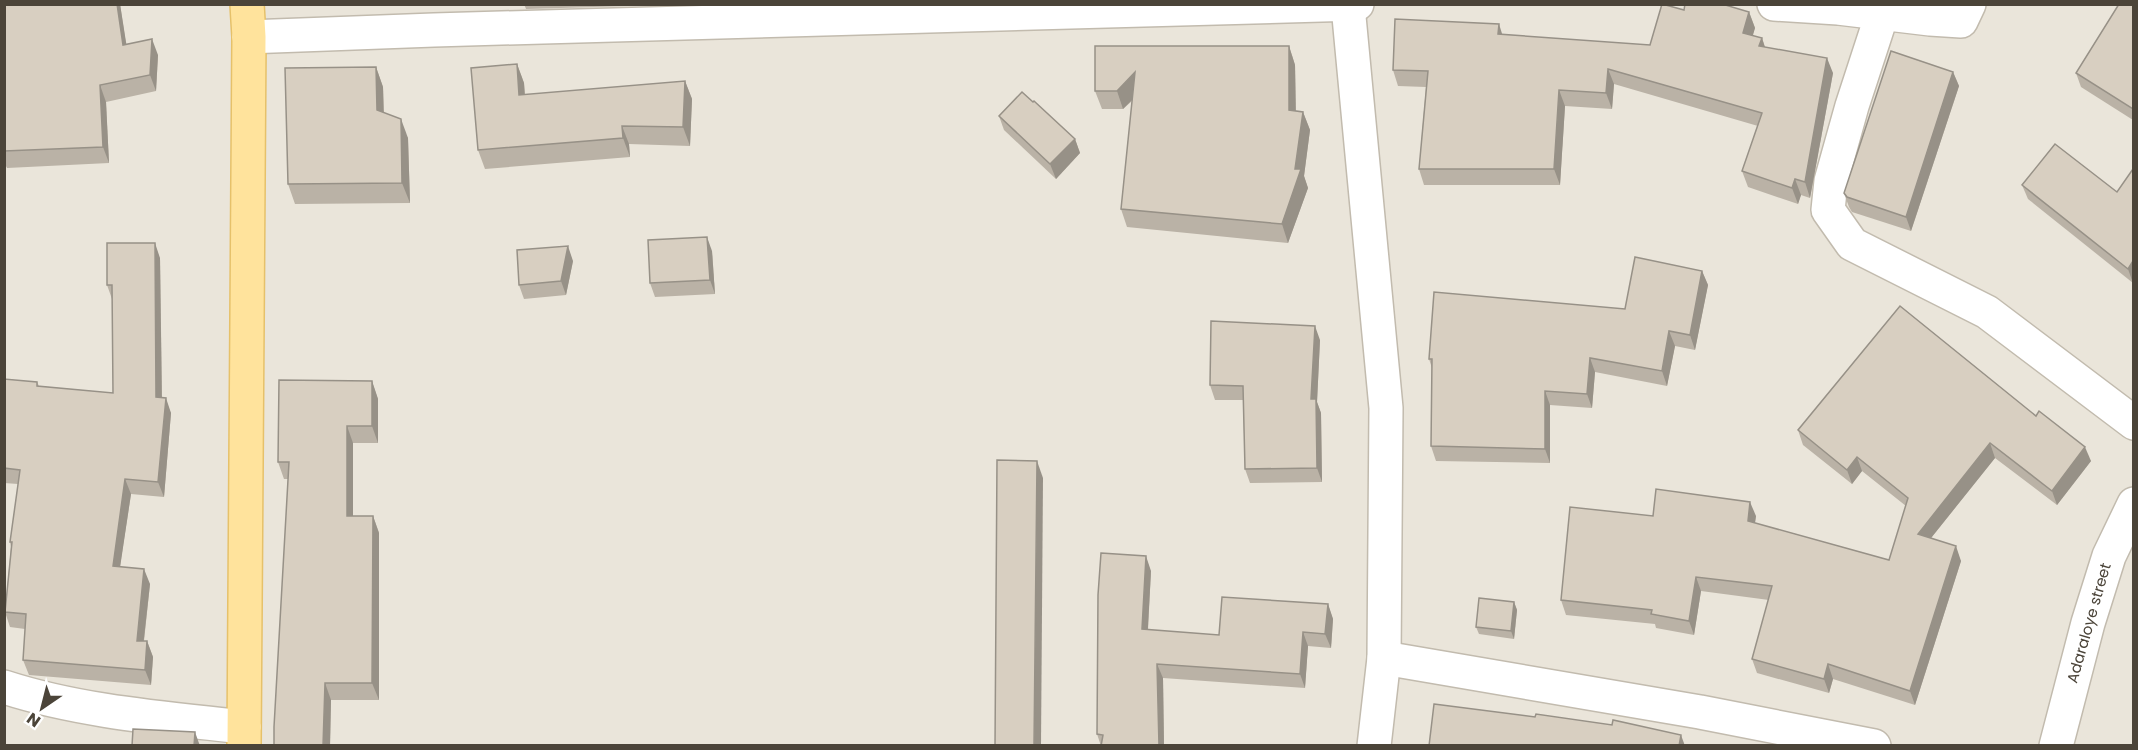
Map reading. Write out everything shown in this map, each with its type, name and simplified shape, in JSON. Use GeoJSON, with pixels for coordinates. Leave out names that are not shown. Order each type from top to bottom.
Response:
{"type":"FeatureCollection","features":[{"type":"Feature","properties":{"kind":"main road"},"geometry":{"type":"LineString","coordinates":[[244,736],[249,37],[247,4]]}},
{"type":"Feature","properties":{"kind":"street"},"geometry":{"type":"LineString","coordinates":[[1774,4],[1838,8],[1961,21],[1968,4]]}},
{"type":"Feature","properties":{"kind":"street"},"geometry":{"type":"LineString","coordinates":[[249,37],[434,30],[742,13],[1352,5],[1386,408],[1384,658],[1374,746]]}},
{"type":"Feature","properties":{"kind":"street"},"geometry":{"type":"LineString","coordinates":[[1882,14],[1852,106],[1831,181],[1828,210],[1852,244],[1987,312],[2133,423]]}},
{"type":"Feature","properties":{"kind":"street","name":"Adaraloye street"},"geometry":{"type":"LineString","coordinates":[[2056,746],[2088,623],[2109,556],[2133,504]]}},
{"type":"Feature","properties":{"kind":"street"},"geometry":{"type":"LineString","coordinates":[[1384,658],[1688,710],[1874,746]]}},
{"type":"Feature","properties":{"kind":"street"},"geometry":{"type":"LineString","coordinates":[[4,687],[42,699],[154,717],[244,736]]}},
{"type":"Feature","properties":{"kind":"shaded area"},"geometry":{"type":"Polygon","coordinates":[[[5,5],[2133,5],[2133,745],[5,745],[5,5]]]}},
{"type":"Feature","properties":{"kind":"building"},"geometry":{"type":"Polygon","coordinates":[[[4,4],[117,4],[123,45],[152,39],[150,75],[100,85],[103,147],[4,151],[4,4]]]}},
{"type":"Feature","properties":{"kind":"building"},"geometry":{"type":"Polygon","coordinates":[[[1662,4],[1684,10],[1685,4],[1722,4],[1749,12],[1743,33],[1762,38],[1759,46],[1827,58],[1805,182],[1795,179],[1792,188],[1742,171],[1762,113],[1608,69],[1606,93],[1559,90],[1554,169],[1419,169],[1428,71],[1393,70],[1395,19],[1499,24],[1498,34],[1650,45],[1662,4]]]}},
{"type":"Feature","properties":{"kind":"building"},"geometry":{"type":"Polygon","coordinates":[[[2119,4],[2133,4],[2133,109],[2076,73],[2119,4]]]}},
{"type":"Feature","properties":{"kind":"building"},"geometry":{"type":"Polygon","coordinates":[[[1095,46],[1289,46],[1289,110],[1303,112],[1295,169],[1301,169],[1282,224],[1121,209],[1135,72],[1117,91],[1095,91],[1095,46]]]}},
{"type":"Feature","properties":{"kind":"building"},"geometry":{"type":"Polygon","coordinates":[[[1891,51],[1953,72],[1906,217],[1847,197],[1844,193],[1891,51]]]}},
{"type":"Feature","properties":{"kind":"building"},"geometry":{"type":"Polygon","coordinates":[[[517,64],[519,95],[685,81],[683,127],[622,126],[623,138],[478,150],[471,68],[517,64]]]}},
{"type":"Feature","properties":{"kind":"building"},"geometry":{"type":"Polygon","coordinates":[[[376,67],[377,110],[401,119],[402,183],[288,184],[285,68],[376,67]]]}},
{"type":"Feature","properties":{"kind":"building"},"geometry":{"type":"Polygon","coordinates":[[[1022,92],[1075,139],[1050,164],[999,116],[1022,92]]]}},
{"type":"Feature","properties":{"kind":"building"},"geometry":{"type":"Polygon","coordinates":[[[2055,144],[2117,192],[2133,169],[2133,261],[2128,269],[2022,185],[2055,144]]]}},
{"type":"Feature","properties":{"kind":"building"},"geometry":{"type":"Polygon","coordinates":[[[707,237],[710,280],[650,283],[648,240],[707,237]]]}},
{"type":"Feature","properties":{"kind":"building"},"geometry":{"type":"Polygon","coordinates":[[[107,243],[155,243],[156,397],[166,398],[158,482],[125,479],[113,566],[144,569],[137,641],[147,641],[145,670],[23,660],[26,614],[5,612],[12,542],[10,542],[20,470],[4,468],[4,379],[37,382],[37,386],[113,393],[112,285],[107,285],[107,243]]]}},
{"type":"Feature","properties":{"kind":"building"},"geometry":{"type":"Polygon","coordinates":[[[568,246],[561,281],[519,285],[517,250],[568,246]]]}},
{"type":"Feature","properties":{"kind":"building"},"geometry":{"type":"Polygon","coordinates":[[[1635,257],[1702,271],[1690,335],[1669,331],[1662,371],[1590,358],[1587,394],[1545,391],[1545,449],[1431,446],[1432,359],[1429,359],[1434,292],[1625,309],[1635,257]]]}},
{"type":"Feature","properties":{"kind":"building"},"geometry":{"type":"Polygon","coordinates":[[[1900,306],[2036,416],[2039,411],[2085,447],[2052,491],[1990,443],[1918,534],[1956,546],[1910,691],[1828,664],[1824,679],[1752,659],[1772,586],[1696,577],[1689,621],[1651,614],[1652,610],[1561,600],[1570,507],[1653,516],[1656,489],[1750,502],[1748,521],[1889,560],[1908,498],[1857,457],[1847,470],[1798,430],[1900,306]]]}},
{"type":"Feature","properties":{"kind":"building"},"geometry":{"type":"Polygon","coordinates":[[[1211,321],[1315,326],[1311,399],[1316,399],[1317,468],[1245,469],[1243,386],[1210,385],[1211,321]]]}},
{"type":"Feature","properties":{"kind":"building"},"geometry":{"type":"Polygon","coordinates":[[[279,380],[372,381],[372,426],[347,426],[347,516],[373,516],[372,683],[325,683],[323,746],[274,746],[289,462],[278,462],[279,380]]]}},
{"type":"Feature","properties":{"kind":"building"},"geometry":{"type":"Polygon","coordinates":[[[997,460],[1037,461],[1034,746],[995,746],[997,460]]]}},
{"type":"Feature","properties":{"kind":"building"},"geometry":{"type":"Polygon","coordinates":[[[1101,553],[1146,556],[1142,629],[1219,635],[1222,597],[1328,604],[1325,634],[1303,632],[1300,674],[1157,664],[1159,746],[1101,746],[1103,735],[1097,734],[1098,595],[1101,553]]]}},
{"type":"Feature","properties":{"kind":"building"},"geometry":{"type":"Polygon","coordinates":[[[1479,598],[1514,602],[1511,631],[1476,627],[1479,598]]]}},
{"type":"Feature","properties":{"kind":"building"},"geometry":{"type":"Polygon","coordinates":[[[1434,704],[1535,717],[1536,714],[1612,725],[1613,720],[1681,735],[1679,746],[1429,746],[1434,704]]]}},
{"type":"Feature","properties":{"kind":"building"},"geometry":{"type":"Polygon","coordinates":[[[133,729],[195,732],[194,746],[132,746],[133,729]]]}}]}
